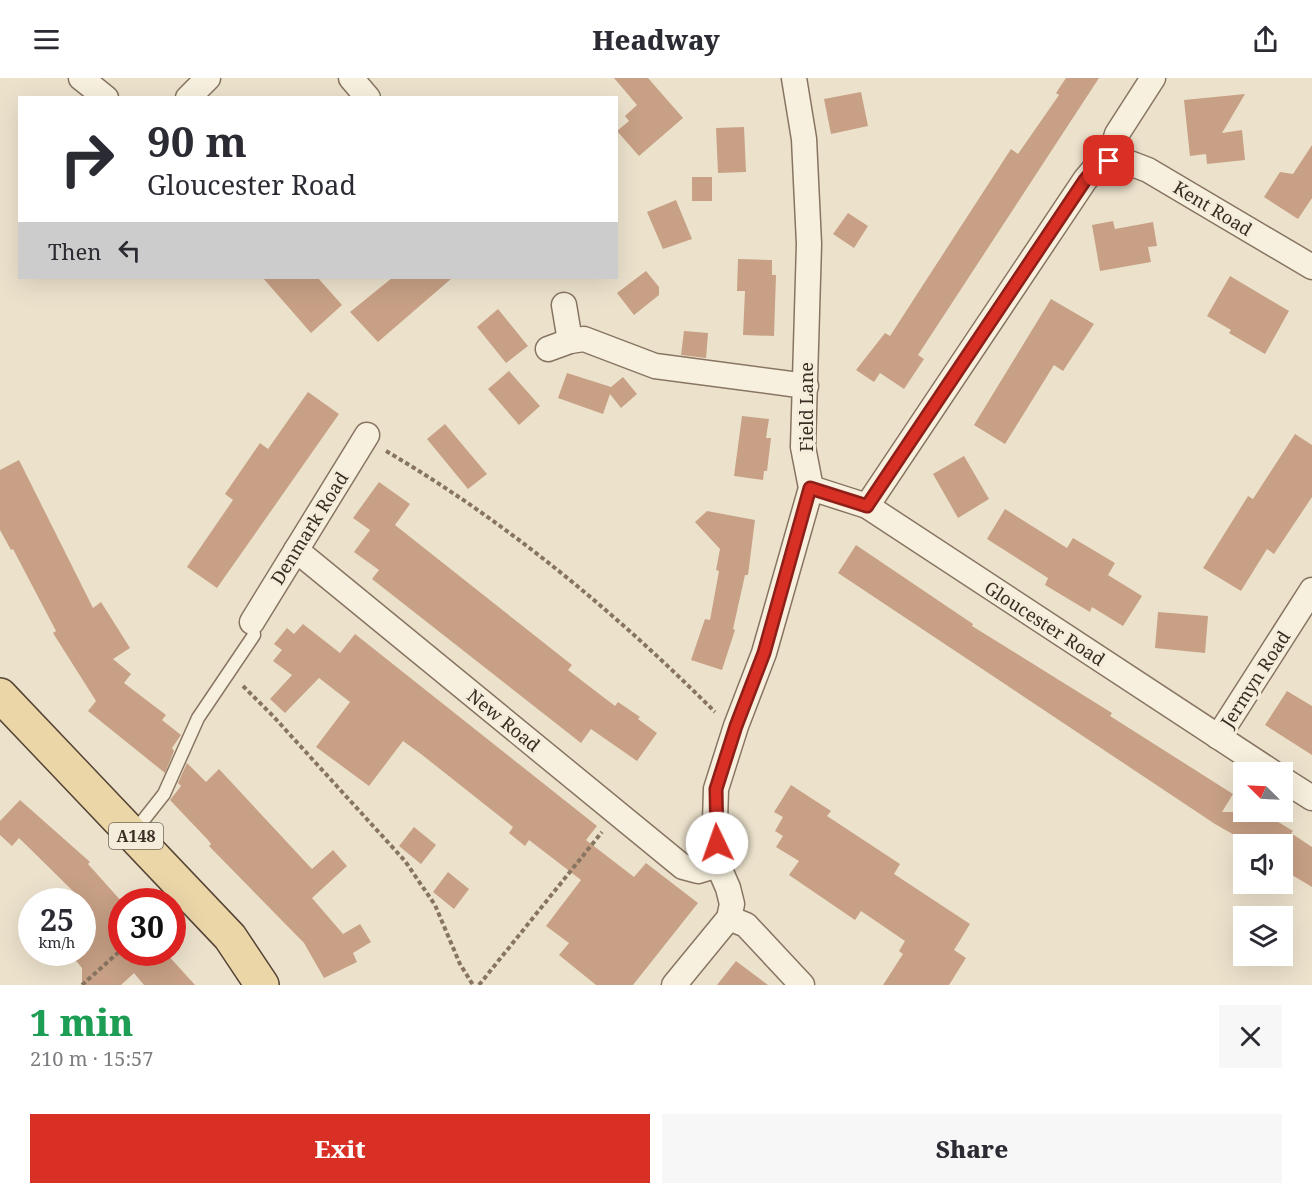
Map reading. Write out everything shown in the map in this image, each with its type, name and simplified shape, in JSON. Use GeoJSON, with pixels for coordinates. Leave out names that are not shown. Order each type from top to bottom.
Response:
{"type":"FeatureCollection","features":[{"type":"Feature","properties":{"kind":"main road","name":"A148"},"geometry":{"type":"LineString","coordinates":[[0,695],[230,937],[262,985]]}},
{"type":"Feature","properties":{"kind":"street"},"geometry":{"type":"LineString","coordinates":[[81,78],[104,96]]}},
{"type":"Feature","properties":{"kind":"street"},"geometry":{"type":"LineString","coordinates":[[190,96],[208,78]]}},
{"type":"Feature","properties":{"kind":"street"},"geometry":{"type":"LineString","coordinates":[[351,78],[366,96]]}},
{"type":"Feature","properties":{"kind":"street","name":"Field Lane"},"geometry":{"type":"LineString","coordinates":[[729,918],[732,904],[729,888],[718,865],[715,822],[716,789],[736,726],[764,653],[810,488],[803,447],[809,244],[804,139],[794,78]]}},
{"type":"Feature","properties":{"kind":"street"},"geometry":{"type":"LineString","coordinates":[[867,506],[1085,180],[1095,168],[1109,161],[1117,134],[1153,78]]}},
{"type":"Feature","properties":{"kind":"street","name":"Kent Road"},"geometry":{"type":"LineString","coordinates":[[1109,161],[1127,162],[1148,170],[1312,267]]}},
{"type":"Feature","properties":{"kind":"street"},"geometry":{"type":"LineString","coordinates":[[564,305],[559,345],[584,339],[655,366],[806,386]]}},
{"type":"Feature","properties":{"kind":"street","name":"Denmark Road"},"geometry":{"type":"LineString","coordinates":[[252,622],[366,437]]}},
{"type":"Feature","properties":{"kind":"street","name":"Gloucester Road"},"geometry":{"type":"LineString","coordinates":[[810,488],[867,506],[1257,762]]}},
{"type":"Feature","properties":{"kind":"street","name":"New Road"},"geometry":{"type":"LineString","coordinates":[[296,550],[683,867],[698,871],[718,865]]}},
{"type":"Feature","properties":{"kind":"street","name":"Jermyn Road"},"geometry":{"type":"LineString","coordinates":[[1218,737],[1312,590]]}},
{"type":"Feature","properties":{"kind":"street"},"geometry":{"type":"LineString","coordinates":[[1293,786],[1312,798]]}},
{"type":"Feature","properties":{"kind":"street"},"geometry":{"type":"LineString","coordinates":[[674,985],[729,918],[746,925],[802,985]]}},
{"type":"Feature","properties":{"kind":"lane"},"geometry":{"type":"LineString","coordinates":[[133,833],[164,794],[198,718],[254,635],[252,622]]}},
{"type":"Feature","properties":{"kind":"path"},"geometry":{"type":"LineString","coordinates":[[366,437],[476,507],[571,580],[716,712],[736,726]]}},
{"type":"Feature","properties":{"kind":"path"},"geometry":{"type":"LineString","coordinates":[[229,673],[273,716],[405,861],[435,905],[460,964],[472,985]]}},
{"type":"Feature","properties":{"kind":"path"},"geometry":{"type":"LineString","coordinates":[[479,985],[618,813]]}},
{"type":"Feature","properties":{"kind":"path"},"geometry":{"type":"LineString","coordinates":[[82,985],[108,962]]}},
{"type":"Feature","properties":{"kind":"building"},"geometry":{"type":"Polygon","coordinates":[[[614,78],[648,78],[683,118],[639,156],[618,132],[629,121],[625,116],[637,105],[614,78]]]}},
{"type":"Feature","properties":{"kind":"building"},"geometry":{"type":"Polygon","coordinates":[[[1066,78],[1099,78],[918,355],[924,359],[904,389],[880,373],[874,382],[856,370],[885,333],[890,336],[1011,149],[1018,154],[1059,95],[1056,93],[1066,78]]]}},
{"type":"Feature","properties":{"kind":"building"},"geometry":{"type":"Polygon","coordinates":[[[861,92],[868,126],[831,134],[824,99],[861,92]]]}},
{"type":"Feature","properties":{"kind":"building"},"geometry":{"type":"Polygon","coordinates":[[[1245,94],[1222,133],[1242,130],[1245,160],[1207,164],[1206,154],[1190,156],[1184,100],[1245,94]]]}},
{"type":"Feature","properties":{"kind":"building"},"geometry":{"type":"Polygon","coordinates":[[[744,127],[746,172],[718,173],[716,128],[744,127]]]}},
{"type":"Feature","properties":{"kind":"building"},"geometry":{"type":"Polygon","coordinates":[[[1312,145],[1312,198],[1298,219],[1264,197],[1280,172],[1293,174],[1312,145]]]}},
{"type":"Feature","properties":{"kind":"building"},"geometry":{"type":"Polygon","coordinates":[[[692,177],[712,177],[712,201],[692,201],[692,177]]]}},
{"type":"Feature","properties":{"kind":"building"},"geometry":{"type":"Polygon","coordinates":[[[676,200],[692,239],[663,249],[647,212],[676,200]]]}},
{"type":"Feature","properties":{"kind":"building"},"geometry":{"type":"Polygon","coordinates":[[[848,213],[868,226],[854,248],[833,234],[848,213]]]}},
{"type":"Feature","properties":{"kind":"building"},"geometry":{"type":"Polygon","coordinates":[[[1113,221],[1115,229],[1153,222],[1157,246],[1148,247],[1151,262],[1100,271],[1092,225],[1113,221]]]}},
{"type":"Feature","properties":{"kind":"building"},"geometry":{"type":"Polygon","coordinates":[[[738,259],[772,260],[772,275],[776,275],[774,336],[743,335],[745,291],[737,291],[738,259]]]}},
{"type":"Feature","properties":{"kind":"building"},"geometry":{"type":"Polygon","coordinates":[[[646,271],[659,287],[659,295],[634,315],[617,293],[646,271]]]}},
{"type":"Feature","properties":{"kind":"building"},"geometry":{"type":"Polygon","coordinates":[[[1230,276],[1289,311],[1265,354],[1229,333],[1231,330],[1207,316],[1230,276]]]}},
{"type":"Feature","properties":{"kind":"building"},"geometry":{"type":"Polygon","coordinates":[[[264,279],[319,279],[342,305],[311,333],[264,279]]]}},
{"type":"Feature","properties":{"kind":"building"},"geometry":{"type":"Polygon","coordinates":[[[391,279],[451,279],[378,342],[350,312],[391,279]]]}},
{"type":"Feature","properties":{"kind":"building"},"geometry":{"type":"Polygon","coordinates":[[[1051,299],[1094,324],[1063,371],[1054,365],[1005,444],[974,425],[1051,299]]]}},
{"type":"Feature","properties":{"kind":"building"},"geometry":{"type":"Polygon","coordinates":[[[498,309],[528,346],[506,363],[477,327],[498,309]]]}},
{"type":"Feature","properties":{"kind":"building"},"geometry":{"type":"Polygon","coordinates":[[[684,331],[708,333],[706,358],[681,355],[684,331]]]}},
{"type":"Feature","properties":{"kind":"building"},"geometry":{"type":"Polygon","coordinates":[[[509,371],[540,406],[519,425],[488,389],[509,371]]]}},
{"type":"Feature","properties":{"kind":"building"},"geometry":{"type":"Polygon","coordinates":[[[567,373],[611,387],[623,377],[637,394],[621,408],[610,394],[603,414],[558,398],[567,373]]]}},
{"type":"Feature","properties":{"kind":"building"},"geometry":{"type":"Polygon","coordinates":[[[308,392],[339,414],[217,588],[187,567],[233,500],[225,494],[260,443],[268,449],[308,392]]]}},
{"type":"Feature","properties":{"kind":"building"},"geometry":{"type":"Polygon","coordinates":[[[742,416],[769,419],[766,438],[771,438],[767,471],[764,471],[763,480],[734,476],[742,416]]]}},
{"type":"Feature","properties":{"kind":"building"},"geometry":{"type":"Polygon","coordinates":[[[445,424],[487,474],[468,489],[427,439],[445,424]]]}},
{"type":"Feature","properties":{"kind":"building"},"geometry":{"type":"Polygon","coordinates":[[[1295,434],[1312,445],[1312,497],[1274,554],[1267,549],[1241,591],[1203,568],[1248,496],[1253,499],[1295,434]]]}},
{"type":"Feature","properties":{"kind":"building"},"geometry":{"type":"Polygon","coordinates":[[[964,456],[989,499],[958,518],[933,474],[964,456]]]}},
{"type":"Feature","properties":{"kind":"building"},"geometry":{"type":"Polygon","coordinates":[[[19,460],[93,608],[101,602],[130,648],[113,659],[131,674],[124,683],[166,715],[162,720],[181,735],[172,748],[174,751],[165,773],[88,711],[96,701],[53,633],[56,631],[13,549],[11,550],[0,530],[0,470],[19,460]]]}},
{"type":"Feature","properties":{"kind":"building"},"geometry":{"type":"Polygon","coordinates":[[[379,482],[410,504],[395,525],[572,665],[568,670],[615,706],[618,702],[640,717],[638,719],[657,733],[637,761],[591,729],[581,743],[372,579],[379,570],[354,552],[370,530],[353,518],[379,482]]]}},
{"type":"Feature","properties":{"kind":"building"},"geometry":{"type":"Polygon","coordinates":[[[1005,509],[1067,548],[1073,538],[1115,563],[1108,575],[1142,596],[1123,626],[1092,607],[1090,612],[1045,585],[1048,578],[987,539],[1005,509]]]}},
{"type":"Feature","properties":{"kind":"building"},"geometry":{"type":"Polygon","coordinates":[[[707,511],[755,520],[748,575],[745,575],[733,629],[735,630],[722,670],[691,660],[705,619],[710,620],[719,571],[716,570],[720,549],[695,522],[707,511]]]}},
{"type":"Feature","properties":{"kind":"building"},"geometry":{"type":"Polygon","coordinates":[[[856,545],[973,624],[972,626],[1112,713],[1110,716],[1233,794],[1222,812],[1233,812],[1233,822],[1278,822],[1293,831],[1292,834],[1233,834],[1215,824],[838,573],[856,545]]]}},
{"type":"Feature","properties":{"kind":"building"},"geometry":{"type":"Polygon","coordinates":[[[1158,612],[1208,616],[1205,653],[1155,648],[1158,612]]]}},
{"type":"Feature","properties":{"kind":"building"},"geometry":{"type":"Polygon","coordinates":[[[303,624],[340,653],[355,634],[597,826],[586,840],[634,877],[646,863],[698,903],[633,985],[596,985],[559,955],[569,943],[546,926],[581,880],[529,840],[525,846],[509,833],[513,827],[403,741],[369,786],[316,747],[350,702],[319,678],[285,713],[270,699],[292,675],[273,661],[282,650],[274,644],[287,628],[294,634],[303,624]]]}},
{"type":"Feature","properties":{"kind":"building"},"geometry":{"type":"Polygon","coordinates":[[[1287,691],[1312,706],[1312,755],[1265,725],[1287,691]]]}},
{"type":"Feature","properties":{"kind":"building"},"geometry":{"type":"Polygon","coordinates":[[[187,763],[206,782],[219,769],[312,869],[333,850],[347,866],[312,898],[343,934],[360,924],[371,942],[353,953],[357,962],[324,978],[304,943],[209,846],[211,844],[208,840],[170,800],[181,786],[178,783],[187,763]]]}},
{"type":"Feature","properties":{"kind":"building"},"geometry":{"type":"Polygon","coordinates":[[[791,785],[831,811],[827,816],[900,864],[894,874],[970,924],[954,950],[966,958],[949,985],[883,985],[903,954],[899,951],[905,941],[861,911],[855,920],[789,875],[799,861],[776,847],[783,836],[775,831],[783,817],[774,812],[791,785]]]}},
{"type":"Feature","properties":{"kind":"building"},"geometry":{"type":"Polygon","coordinates":[[[20,800],[90,862],[88,864],[109,888],[108,966],[178,966],[195,985],[144,985],[134,973],[121,985],[82,985],[80,966],[96,966],[96,888],[70,888],[19,838],[12,846],[0,835],[0,821],[20,800]]]}},
{"type":"Feature","properties":{"kind":"building"},"geometry":{"type":"Polygon","coordinates":[[[414,827],[436,845],[421,864],[399,846],[414,827]]]}},
{"type":"Feature","properties":{"kind":"building"},"geometry":{"type":"Polygon","coordinates":[[[1293,834],[1312,847],[1312,887],[1293,876],[1293,834]]]}},
{"type":"Feature","properties":{"kind":"building"},"geometry":{"type":"Polygon","coordinates":[[[448,872],[469,889],[454,909],[433,892],[448,872]]]}},
{"type":"Feature","properties":{"kind":"building"},"geometry":{"type":"Polygon","coordinates":[[[736,961],[768,985],[717,985],[736,961]]]}},
{"type":"Feature","properties":{"kind":"route"},"geometry":{"type":"LineString","coordinates":[[717,843],[716,789],[736,726],[764,653],[810,488],[867,506],[1085,180],[1095,168],[1109,161]]}}]}
